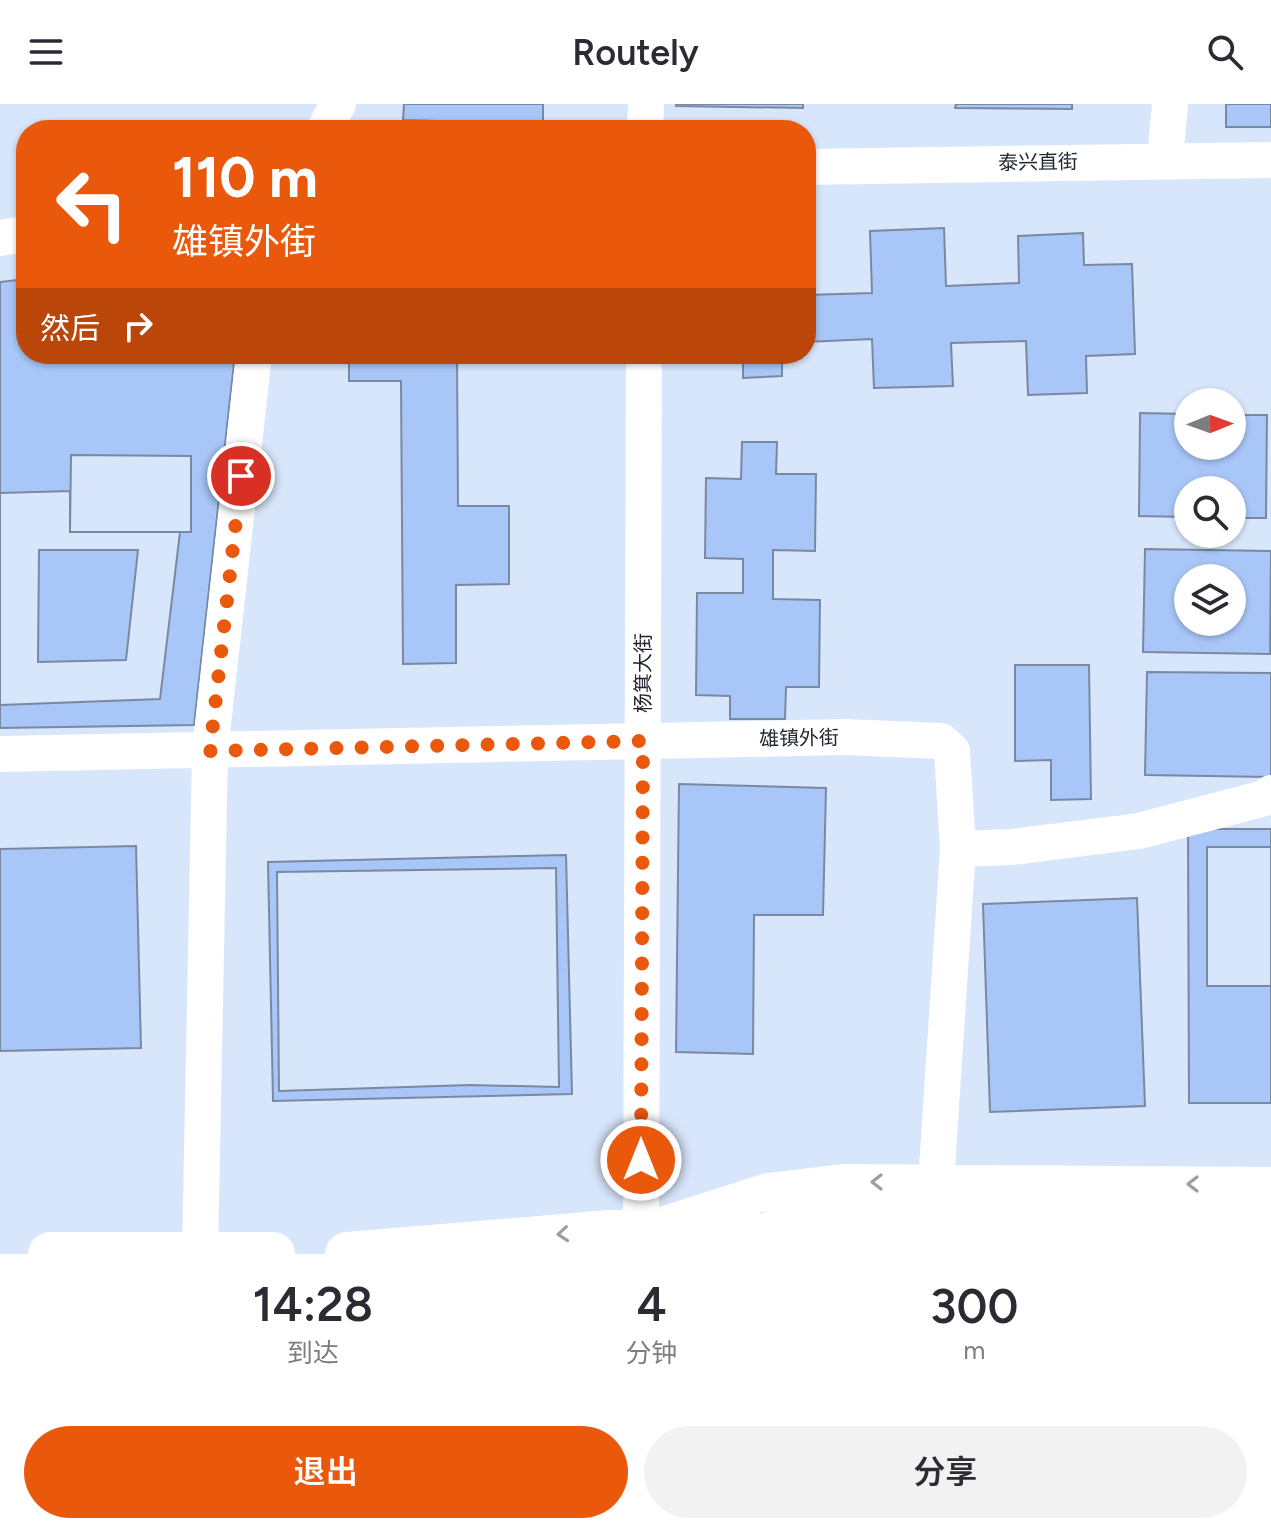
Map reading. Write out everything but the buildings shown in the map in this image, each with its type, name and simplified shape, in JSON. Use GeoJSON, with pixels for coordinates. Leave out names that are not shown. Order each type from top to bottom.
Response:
{"type":"FeatureCollection","features":[{"type":"Feature","properties":{"kind":"highway"},"geometry":{"type":"LineString","coordinates":[[641,1232],[834,1208],[1271,1209]]}},
{"type":"Feature","properties":{"kind":"highway"},"geometry":{"type":"LineString","coordinates":[[347,1254],[573,1233],[641,1232],[1271,1246]]}},
{"type":"Feature","properties":{"kind":"highway"},"geometry":{"type":"LineString","coordinates":[[50,1254],[273,1254]]}},
{"type":"Feature","properties":{"kind":"street"},"geometry":{"type":"LineString","coordinates":[[1165,159],[1170,104]]}},
{"type":"Feature","properties":{"kind":"street","name":"泰兴直街"},"geometry":{"type":"LineString","coordinates":[[816,167],[1165,159],[1271,160]]}},
{"type":"Feature","properties":{"kind":"street"},"geometry":{"type":"LineString","coordinates":[[200,1253],[210,751],[253,364]]}},
{"type":"Feature","properties":{"kind":"street","name":"杨箕大街"},"geometry":{"type":"LineString","coordinates":[[641,1232],[644,364]]}},
{"type":"Feature","properties":{"kind":"street","name":"雄镇外街"},"geometry":{"type":"LineString","coordinates":[[0,754],[845,737],[941,741],[952,751],[958,849],[936,1183]]}},
{"type":"Feature","properties":{"kind":"street"},"geometry":{"type":"LineString","coordinates":[[958,849],[1012,847],[1139,831],[1265,798],[1271,793]]}},
{"type":"Feature","properties":{"kind":"street"},"geometry":{"type":"LineString","coordinates":[[641,1232],[733,1200],[791,1187],[843,1182],[1271,1185]]}},
{"type":"Feature","properties":{"kind":"route"},"geometry":{"type":"LineString","coordinates":[[241,476],[210,751],[643,741],[641,1160]]}}]}
